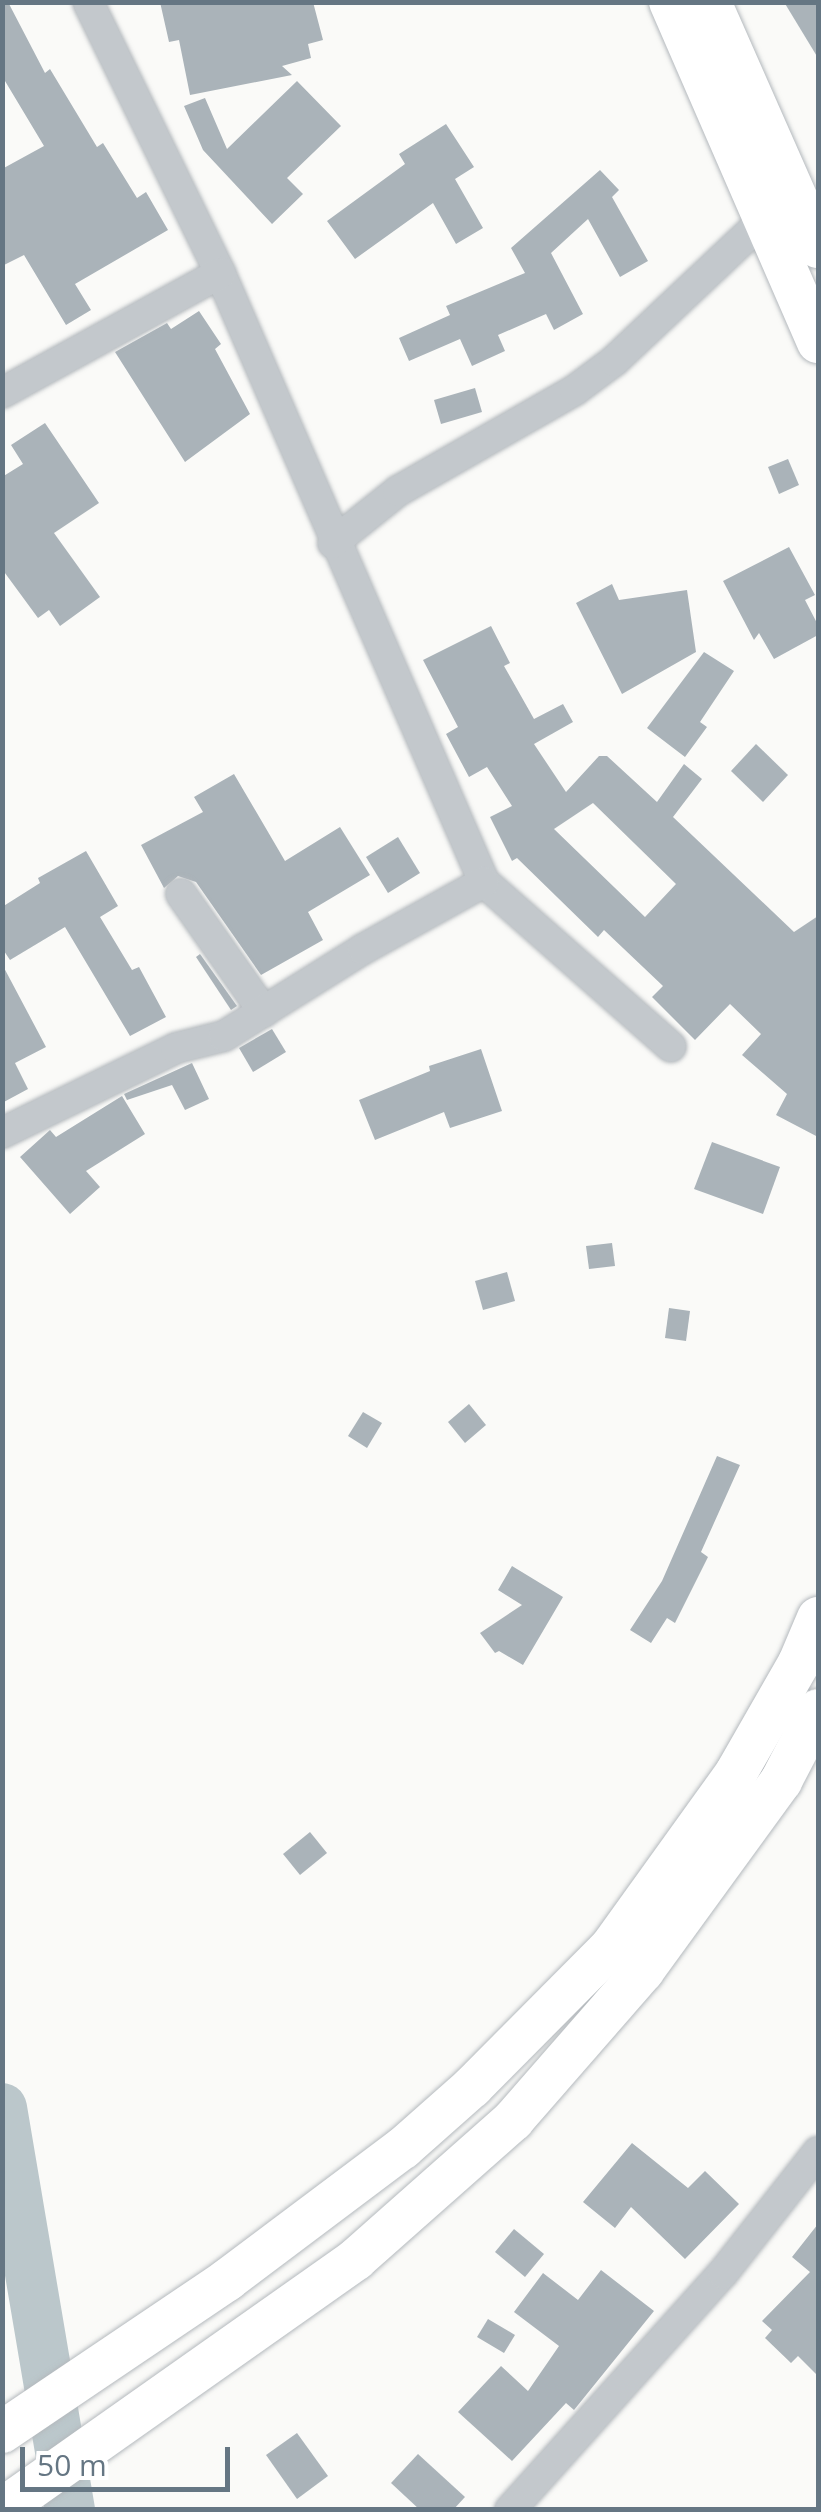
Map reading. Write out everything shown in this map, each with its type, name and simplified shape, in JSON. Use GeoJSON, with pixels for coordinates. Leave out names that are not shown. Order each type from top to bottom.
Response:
{"type":"FeatureCollection","features":[{"type":"Feature","properties":{"kind":"highway"},"geometry":{"type":"LineString","coordinates":[[670,2],[766,217],[806,273],[818,342]]}},
{"type":"Feature","properties":{"kind":"highway"},"geometry":{"type":"LineString","coordinates":[[710,2],[818,247]]}},
{"type":"Feature","properties":{"kind":"highway"},"geometry":{"type":"LineString","coordinates":[[2,2432],[227,2280],[404,2148],[472,2087],[611,1947],[736,1773],[799,1663],[818,1618]]}},
{"type":"Feature","properties":{"kind":"highway"},"geometry":{"type":"LineString","coordinates":[[2,2508],[356,2260],[512,2120],[643,1971],[812,1732]]}},
{"type":"Feature","properties":{"kind":"street"},"geometry":{"type":"LineString","coordinates":[[88,2],[220,273],[333,543],[484,882],[671,1047]]}},
{"type":"Feature","properties":{"kind":"street"},"geometry":{"type":"LineString","coordinates":[[333,543],[398,491],[558,400],[614,361],[766,217]]}},
{"type":"Feature","properties":{"kind":"street"},"geometry":{"type":"LineString","coordinates":[[2,393],[220,273]]}},
{"type":"Feature","properties":{"kind":"street"},"geometry":{"type":"LineString","coordinates":[[2,1132],[176,1048],[224,1036],[363,949],[484,882]]}},
{"type":"Feature","properties":{"kind":"street"},"geometry":{"type":"LineString","coordinates":[[181,894],[264,1012]]}},
{"type":"Feature","properties":{"kind":"street"},"geometry":{"type":"LineString","coordinates":[[510,2510],[723,2272],[818,2152]]}},
{"type":"Feature","properties":{"kind":"building"},"geometry":{"type":"Polygon","coordinates":[[[2,2],[8,2],[45,73],[50,69],[97,147],[103,143],[137,198],[146,192],[168,230],[75,284],[91,310],[66,325],[24,255],[2,266],[2,169],[44,146],[2,76],[2,2]]]}},
{"type":"Feature","properties":{"kind":"building"},"geometry":{"type":"Polygon","coordinates":[[[160,2],[313,2],[323,40],[308,44],[311,58],[282,66],[292,75],[190,95],[179,40],[169,42],[160,2]]]}},
{"type":"Feature","properties":{"kind":"building"},"geometry":{"type":"Polygon","coordinates":[[[784,2],[818,2],[818,58],[784,2]]]}},
{"type":"Feature","properties":{"kind":"building"},"geometry":{"type":"Polygon","coordinates":[[[297,81],[341,126],[287,178],[303,194],[272,224],[203,150],[184,106],[205,98],[227,149],[297,81]]]}},
{"type":"Feature","properties":{"kind":"building"},"geometry":{"type":"Polygon","coordinates":[[[446,124],[474,167],[455,179],[483,228],[456,244],[433,203],[355,259],[327,221],[405,164],[399,154],[446,124]]]}},
{"type":"Feature","properties":{"kind":"building"},"geometry":{"type":"Polygon","coordinates":[[[600,170],[619,190],[612,197],[648,261],[620,277],[588,219],[551,253],[583,314],[554,330],[546,314],[498,335],[505,351],[472,366],[460,339],[409,361],[399,338],[450,315],[446,306],[525,273],[511,248],[600,170]]]}},
{"type":"Feature","properties":{"kind":"building"},"geometry":{"type":"Polygon","coordinates":[[[199,311],[221,344],[215,349],[250,414],[185,462],[115,352],[167,323],[171,329],[199,311]]]}},
{"type":"Feature","properties":{"kind":"building"},"geometry":{"type":"Polygon","coordinates":[[[475,388],[482,412],[441,424],[434,400],[475,388]]]}},
{"type":"Feature","properties":{"kind":"building"},"geometry":{"type":"Polygon","coordinates":[[[45,423],[99,503],[54,533],[100,597],[60,626],[49,610],[38,618],[2,569],[2,477],[23,464],[11,445],[45,423]]]}},
{"type":"Feature","properties":{"kind":"building"},"geometry":{"type":"Polygon","coordinates":[[[788,459],[799,485],[779,494],[768,467],[788,459]]]}},
{"type":"Feature","properties":{"kind":"building"},"geometry":{"type":"Polygon","coordinates":[[[789,547],[815,595],[805,600],[818,625],[818,635],[774,659],[759,633],[754,640],[723,581],[789,547]]]}},
{"type":"Feature","properties":{"kind":"building"},"geometry":{"type":"Polygon","coordinates":[[[612,584],[619,600],[687,590],[696,652],[622,694],[576,603],[612,584]]]}},
{"type":"Feature","properties":{"kind":"building"},"geometry":{"type":"Polygon","coordinates":[[[491,626],[510,663],[504,666],[534,719],[563,704],[573,722],[534,744],[566,792],[599,756],[607,756],[657,802],[684,764],[702,779],[673,817],[794,932],[818,916],[818,1137],[776,1115],[787,1094],[742,1055],[761,1034],[730,1004],[695,1040],[652,997],[663,986],[604,930],[598,937],[517,858],[512,861],[490,817],[512,806],[487,767],[469,777],[446,734],[458,727],[423,660],[491,626]],[[593,803],[554,829],[645,917],[676,884],[593,803]]]}},
{"type":"Feature","properties":{"kind":"building"},"geometry":{"type":"Polygon","coordinates":[[[704,652],[734,671],[700,722],[707,727],[685,757],[647,728],[704,652]]]}},
{"type":"Feature","properties":{"kind":"building"},"geometry":{"type":"Polygon","coordinates":[[[756,744],[788,775],[763,802],[731,771],[756,744]]]}},
{"type":"Feature","properties":{"kind":"building"},"geometry":{"type":"Polygon","coordinates":[[[234,774],[285,861],[340,827],[370,875],[308,912],[323,940],[261,975],[196,882],[178,876],[164,888],[141,845],[203,812],[194,797],[234,774]]]}},
{"type":"Feature","properties":{"kind":"building"},"geometry":{"type":"Polygon","coordinates":[[[398,837],[420,873],[388,893],[366,857],[398,837]]]}},
{"type":"Feature","properties":{"kind":"building"},"geometry":{"type":"Polygon","coordinates":[[[86,851],[118,906],[100,917],[132,970],[139,967],[166,1017],[130,1036],[65,927],[10,960],[2,948],[2,907],[40,883],[38,878],[86,851]]]}},
{"type":"Feature","properties":{"kind":"building"},"geometry":{"type":"Polygon","coordinates":[[[200,954],[237,1006],[231,1010],[196,957],[200,954]]]}},
{"type":"Feature","properties":{"kind":"building"},"geometry":{"type":"Polygon","coordinates":[[[2,964],[46,1047],[15,1063],[28,1089],[2,1103],[2,964]]]}},
{"type":"Feature","properties":{"kind":"building"},"geometry":{"type":"Polygon","coordinates":[[[272,1029],[286,1052],[253,1072],[239,1048],[272,1029]]]}},
{"type":"Feature","properties":{"kind":"building"},"geometry":{"type":"Polygon","coordinates":[[[481,1049],[502,1111],[450,1128],[444,1112],[375,1140],[359,1100],[430,1071],[429,1066],[481,1049]]]}},
{"type":"Feature","properties":{"kind":"building"},"geometry":{"type":"Polygon","coordinates":[[[192,1063],[209,1099],[185,1110],[172,1085],[127,1100],[124,1094],[192,1063]]]}},
{"type":"Feature","properties":{"kind":"building"},"geometry":{"type":"Polygon","coordinates":[[[122,1096],[145,1134],[86,1171],[100,1187],[70,1214],[20,1157],[50,1130],[56,1137],[122,1096]]]}},
{"type":"Feature","properties":{"kind":"building"},"geometry":{"type":"Polygon","coordinates":[[[712,1142],[780,1167],[763,1214],[694,1189],[712,1142]]]}},
{"type":"Feature","properties":{"kind":"building"},"geometry":{"type":"Polygon","coordinates":[[[612,1243],[615,1266],[589,1269],[586,1246],[612,1243]]]}},
{"type":"Feature","properties":{"kind":"building"},"geometry":{"type":"Polygon","coordinates":[[[507,1272],[515,1301],[483,1310],[475,1281],[507,1272]]]}},
{"type":"Feature","properties":{"kind":"building"},"geometry":{"type":"Polygon","coordinates":[[[669,1308],[690,1311],[686,1341],[665,1338],[669,1308]]]}},
{"type":"Feature","properties":{"kind":"building"},"geometry":{"type":"Polygon","coordinates":[[[469,1404],[486,1425],[465,1443],[448,1422],[469,1404]]]}},
{"type":"Feature","properties":{"kind":"building"},"geometry":{"type":"Polygon","coordinates":[[[363,1412],[382,1423],[367,1448],[348,1436],[363,1412]]]}},
{"type":"Feature","properties":{"kind":"building"},"geometry":{"type":"Polygon","coordinates":[[[717,1456],[740,1465],[701,1552],[708,1557],[675,1623],[667,1618],[651,1643],[630,1630],[662,1581],[717,1456]]]}},
{"type":"Feature","properties":{"kind":"building"},"geometry":{"type":"Polygon","coordinates":[[[512,1566],[563,1597],[523,1665],[499,1651],[495,1653],[480,1633],[522,1605],[498,1590],[512,1566]]]}},
{"type":"Feature","properties":{"kind":"building"},"geometry":{"type":"Polygon","coordinates":[[[310,1832],[327,1853],[300,1875],[283,1854],[310,1832]]]}},
{"type":"Feature","properties":{"kind":"building"},"geometry":{"type":"Polygon","coordinates":[[[632,2143],[688,2188],[705,2171],[739,2204],[685,2259],[631,2207],[615,2228],[583,2202],[632,2143]]]}},
{"type":"Feature","properties":{"kind":"building"},"geometry":{"type":"Polygon","coordinates":[[[818,2224],[818,2376],[798,2356],[791,2363],[765,2338],[772,2330],[762,2321],[810,2272],[792,2257],[818,2224]]]}},
{"type":"Feature","properties":{"kind":"building"},"geometry":{"type":"Polygon","coordinates":[[[514,2229],[544,2254],[525,2277],[495,2252],[514,2229]]]}},
{"type":"Feature","properties":{"kind":"building"},"geometry":{"type":"Polygon","coordinates":[[[601,2270],[654,2311],[574,2410],[566,2403],[512,2461],[458,2412],[501,2366],[528,2391],[559,2346],[514,2312],[543,2273],[578,2300],[601,2270]]]}},
{"type":"Feature","properties":{"kind":"building"},"geometry":{"type":"Polygon","coordinates":[[[488,2319],[515,2335],[504,2353],[477,2337],[488,2319]]]}},
{"type":"Feature","properties":{"kind":"building"},"geometry":{"type":"Polygon","coordinates":[[[297,2433],[328,2476],[297,2499],[266,2455],[297,2433]]]}},
{"type":"Feature","properties":{"kind":"building"},"geometry":{"type":"Polygon","coordinates":[[[418,2454],[465,2497],[453,2510],[420,2510],[391,2483],[418,2454]]]}},
{"type":"Feature","properties":{"kind":"waterway"},"geometry":{"type":"LineString","coordinates":[[2,2108],[70,2510]]}}]}
